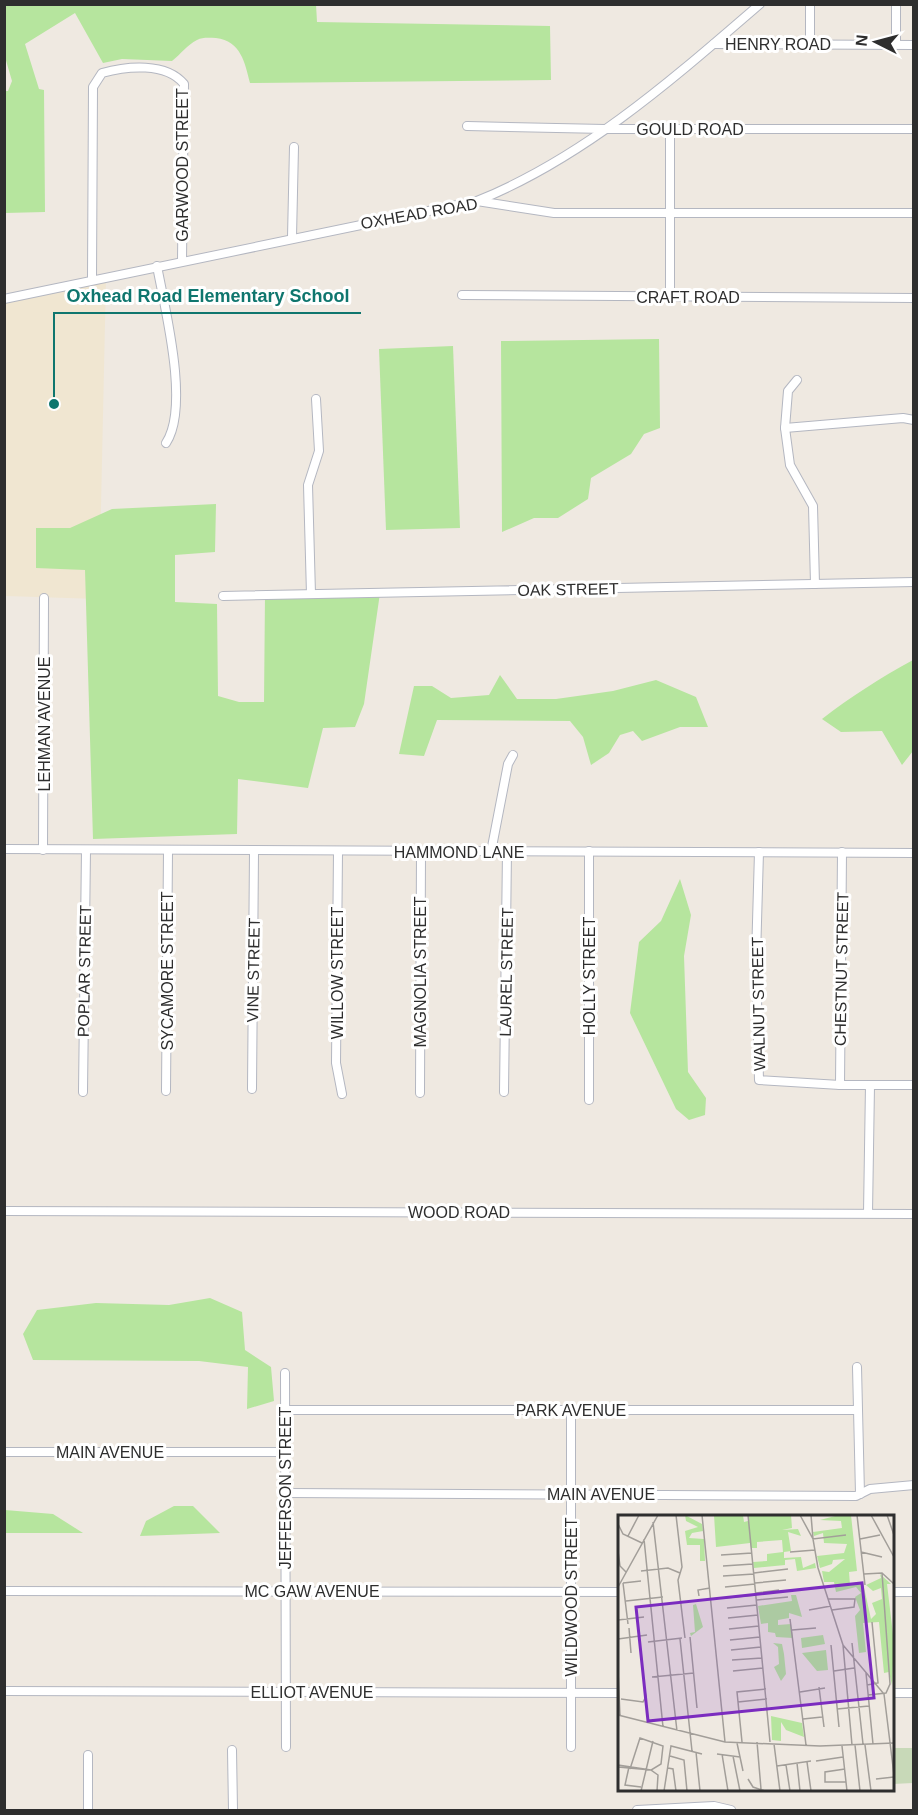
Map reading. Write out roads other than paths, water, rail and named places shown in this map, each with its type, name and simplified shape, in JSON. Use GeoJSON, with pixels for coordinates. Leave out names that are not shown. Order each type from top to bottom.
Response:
{"type":"FeatureCollection","features":[{"type":"Feature","properties":{"kind":"street"},"geometry":{"type":"LineString","coordinates":[[477,201],[558,162],[605,129],[714,44],[760,4]]}},
{"type":"Feature","properties":{"kind":"street"},"geometry":{"type":"LineString","coordinates":[[810,4],[810,44]]}},
{"type":"Feature","properties":{"kind":"street"},"geometry":{"type":"LineString","coordinates":[[896,4],[896,44]]}},
{"type":"Feature","properties":{"kind":"street","name":"HENRY ROAD"},"geometry":{"type":"LineString","coordinates":[[714,44],[914,45]]}},
{"type":"Feature","properties":{"kind":"street","name":"GARWOOD STREET"},"geometry":{"type":"LineString","coordinates":[[92,279],[93,87],[102,73],[159,69],[176,74],[184,84],[182,261]]}},
{"type":"Feature","properties":{"kind":"street","name":"GOULD ROAD"},"geometry":{"type":"LineString","coordinates":[[467,126],[605,129],[914,129]]}},
{"type":"Feature","properties":{"kind":"street"},"geometry":{"type":"LineString","coordinates":[[670,129],[670,297]]}},
{"type":"Feature","properties":{"kind":"street"},"geometry":{"type":"LineString","coordinates":[[292,237],[294,147]]}},
{"type":"Feature","properties":{"kind":"street","name":"OXHEAD ROAD"},"geometry":{"type":"LineString","coordinates":[[4,299],[292,237],[477,201],[554,213],[914,213]]}},
{"type":"Feature","properties":{"kind":"street"},"geometry":{"type":"LineString","coordinates":[[157,266],[174,359],[175,424],[166,443]]}},
{"type":"Feature","properties":{"kind":"street","name":"CRAFT ROAD"},"geometry":{"type":"LineString","coordinates":[[462,295],[914,298]]}},
{"type":"Feature","properties":{"kind":"street"},"geometry":{"type":"LineString","coordinates":[[797,380],[788,391],[785,428],[789,465],[813,506],[815,584]]}},
{"type":"Feature","properties":{"kind":"street"},"geometry":{"type":"LineString","coordinates":[[311,594],[308,485],[319,452],[316,399]]}},
{"type":"Feature","properties":{"kind":"street"},"geometry":{"type":"LineString","coordinates":[[785,428],[903,418],[914,420]]}},
{"type":"Feature","properties":{"kind":"street","name":"OAK STREET"},"geometry":{"type":"LineString","coordinates":[[223,596],[914,582]]}},
{"type":"Feature","properties":{"kind":"street","name":"LEHMAN AVENUE"},"geometry":{"type":"LineString","coordinates":[[43,850],[44,598]]}},
{"type":"Feature","properties":{"kind":"street"},"geometry":{"type":"LineString","coordinates":[[491,852],[508,764],[513,755]]}},
{"type":"Feature","properties":{"kind":"street","name":"HAMMOND LANE"},"geometry":{"type":"LineString","coordinates":[[4,849],[254,852],[914,853]]}},
{"type":"Feature","properties":{"kind":"street","name":"POPLAR STREET"},"geometry":{"type":"LineString","coordinates":[[82,1092],[86,850]]}},
{"type":"Feature","properties":{"kind":"street","name":"SYCAMORE STREET"},"geometry":{"type":"LineString","coordinates":[[166,1090],[168,851]]}},
{"type":"Feature","properties":{"kind":"street","name":"VINE STREET"},"geometry":{"type":"LineString","coordinates":[[252,1089],[254,852]]}},
{"type":"Feature","properties":{"kind":"street","name":"WILLOW STREET"},"geometry":{"type":"LineString","coordinates":[[338,852],[336,1063],[342,1094]]}},
{"type":"Feature","properties":{"kind":"street","name":"MAGNOLIA STREET"},"geometry":{"type":"LineString","coordinates":[[420,1093],[421,852]]}},
{"type":"Feature","properties":{"kind":"street","name":"LAUREL STREET"},"geometry":{"type":"LineString","coordinates":[[504,1092],[507,852]]}},
{"type":"Feature","properties":{"kind":"street","name":"HOLLY STREET"},"geometry":{"type":"LineString","coordinates":[[589,852],[589,1100]]}},
{"type":"Feature","properties":{"kind":"street","name":"WALNUT STREET"},"geometry":{"type":"LineString","coordinates":[[759,852],[756,957],[759,1080],[840,1085],[914,1085]]}},
{"type":"Feature","properties":{"kind":"street","name":"CHESTNUT STREET"},"geometry":{"type":"LineString","coordinates":[[840,1085],[842,852]]}},
{"type":"Feature","properties":{"kind":"street"},"geometry":{"type":"LineString","coordinates":[[868,1213],[870,1085]]}},
{"type":"Feature","properties":{"kind":"street","name":"WOOD ROAD"},"geometry":{"type":"LineString","coordinates":[[4,1211],[914,1214]]}},
{"type":"Feature","properties":{"kind":"street"},"geometry":{"type":"LineString","coordinates":[[857,1367],[860,1494]]}},
{"type":"Feature","properties":{"kind":"street","name":"JEFFERSON STREET"},"geometry":{"type":"LineString","coordinates":[[285,1373],[286,1747]]}},
{"type":"Feature","properties":{"kind":"street","name":"PARK AVENUE"},"geometry":{"type":"LineString","coordinates":[[286,1410],[857,1410]]}},
{"type":"Feature","properties":{"kind":"street","name":"WILDWOOD STREET"},"geometry":{"type":"LineString","coordinates":[[571,1410],[571,1747]]}},
{"type":"Feature","properties":{"kind":"street","name":"MAIN AVENUE"},"geometry":{"type":"LineString","coordinates":[[4,1452],[286,1452]]}},
{"type":"Feature","properties":{"kind":"street","name":"MAIN AVENUE"},"geometry":{"type":"LineString","coordinates":[[287,1493],[860,1494],[870,1489],[914,1485]]}},
{"type":"Feature","properties":{"kind":"street","name":"MC GAW AVENUE"},"geometry":{"type":"LineString","coordinates":[[4,1591],[618,1592]]}},
{"type":"Feature","properties":{"kind":"street"},"geometry":{"type":"LineString","coordinates":[[894,1592],[914,1592]]}},
{"type":"Feature","properties":{"kind":"street","name":"ELLIOT AVENUE"},"geometry":{"type":"LineString","coordinates":[[4,1691],[618,1693]]}},
{"type":"Feature","properties":{"kind":"street"},"geometry":{"type":"LineString","coordinates":[[894,1693],[914,1693]]}},
{"type":"Feature","properties":{"kind":"street"},"geometry":{"type":"LineString","coordinates":[[232,1750],[232,1810]]}},
{"type":"Feature","properties":{"kind":"street"},"geometry":{"type":"LineString","coordinates":[[88,1755],[88,1810]]}},
{"type":"Feature","properties":{"kind":"street"},"geometry":{"type":"LineString","coordinates":[[637,1810],[714,1806],[730,1810]]}},
{"type":"Feature","properties":{"kind":"place","name":"Oxhead Road Elementary School"},"geometry":{"type":"Point","coordinates":[54,404]}}]}
